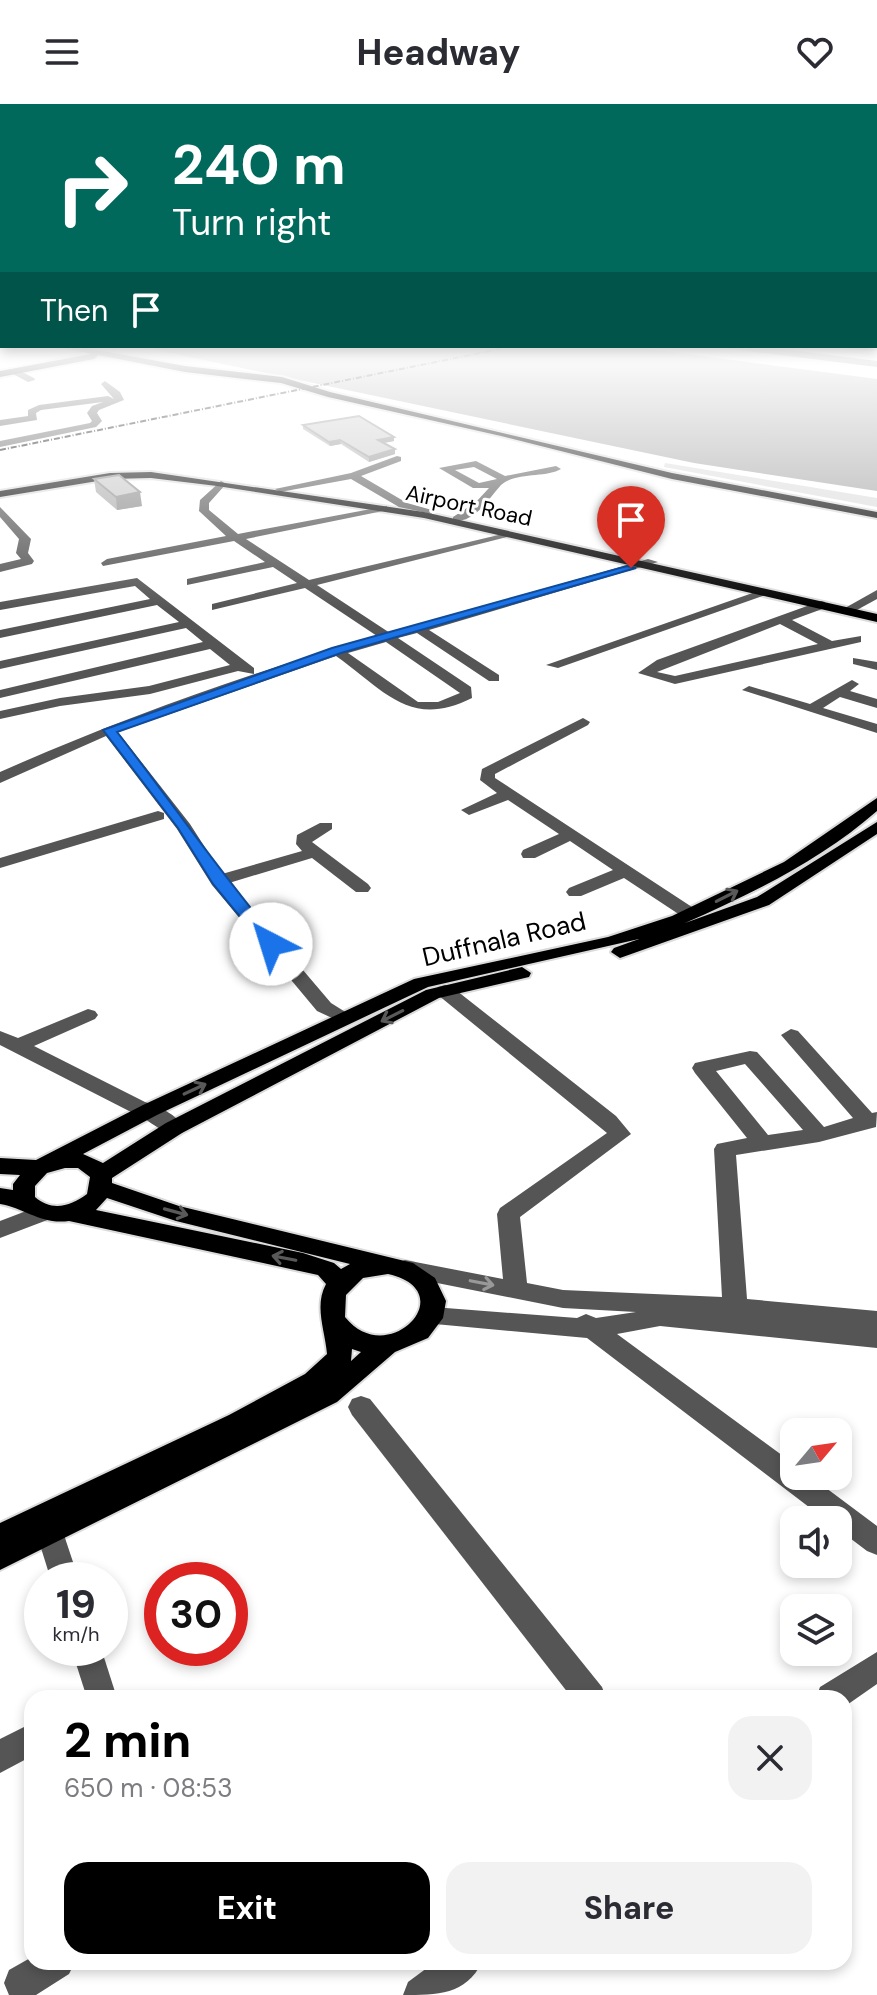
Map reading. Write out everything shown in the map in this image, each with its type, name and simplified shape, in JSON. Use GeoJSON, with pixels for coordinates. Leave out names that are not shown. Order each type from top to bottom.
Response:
{"type":"FeatureCollection","features":[{"type":"Feature","properties":{"kind":"main road"},"geometry":{"type":"LineString","coordinates":[[499,432],[672,476],[877,513]]}},
{"type":"Feature","properties":{"kind":"main road","name":"Airport Road"},"geometry":{"type":"LineString","coordinates":[[0,492],[108,473],[155,471],[428,512],[877,616]]}},
{"type":"Feature","properties":{"kind":"main road","name":"Airport Road"},"geometry":{"type":"LineString","coordinates":[[0,492],[110,476],[151,475],[221,484],[383,508],[649,563],[877,616]]}},
{"type":"Feature","properties":{"kind":"main road","name":"Duffnala Road"},"geometry":{"type":"LineString","coordinates":[[45,1166],[150,1110],[433,979],[616,940],[689,913],[805,856],[856,824],[877,803]]}},
{"type":"Feature","properties":{"kind":"main road"},"geometry":{"type":"LineString","coordinates":[[69,1213],[90,1203],[101,1182],[174,1128],[433,994],[626,951],[717,920],[763,901],[877,827]]}},
{"type":"Feature","properties":{"kind":"main road"},"geometry":{"type":"LineString","coordinates":[[0,1166],[45,1166],[64,1160],[87,1163],[101,1182],[176,1213],[419,1275],[430,1286],[435,1302],[433,1316],[416,1336],[386,1346],[328,1395],[0,1557]]}},
{"type":"Feature","properties":{"kind":"main road"},"geometry":{"type":"LineString","coordinates":[[33,1207],[24,1184],[45,1166]]}},
{"type":"Feature","properties":{"kind":"main road"},"geometry":{"type":"LineString","coordinates":[[0,1196],[33,1207],[326,1269],[339,1282],[331,1297],[331,1314],[337,1327],[340,1358],[314,1381],[238,1423],[0,1536]]}},
{"type":"Feature","properties":{"kind":"main road"},"geometry":{"type":"LineString","coordinates":[[331,1297],[348,1275],[364,1268],[397,1267]]}},
{"type":"Feature","properties":{"kind":"main road"},"geometry":{"type":"LineString","coordinates":[[337,1327],[359,1342],[386,1346]]}},
{"type":"Feature","properties":{"kind":"street"},"geometry":{"type":"LineString","coordinates":[[0,444],[58,432]]}},
{"type":"Feature","properties":{"kind":"street"},"geometry":{"type":"LineString","coordinates":[[280,489],[353,476],[397,459]]}},
{"type":"Feature","properties":{"kind":"street"},"geometry":{"type":"LineString","coordinates":[[457,519],[494,491],[500,482],[556,469]]}},
{"type":"Feature","properties":{"kind":"street"},"geometry":{"type":"LineString","coordinates":[[353,476],[403,505],[428,512]]}},
{"type":"Feature","properties":{"kind":"street"},"geometry":{"type":"LineString","coordinates":[[221,484],[204,502],[204,511],[217,525],[466,690],[467,695],[437,708],[424,709],[413,705],[337,651]]}},
{"type":"Feature","properties":{"kind":"street"},"geometry":{"type":"LineString","coordinates":[[107,563],[383,508]]}},
{"type":"Feature","properties":{"kind":"street"},"geometry":{"type":"LineString","coordinates":[[0,510],[25,539],[22,553],[28,561],[0,568]]}},
{"type":"Feature","properties":{"kind":"street"},"geometry":{"type":"LineString","coordinates":[[216,607],[507,534]]}},
{"type":"Feature","properties":{"kind":"street"},"geometry":{"type":"LineString","coordinates":[[191,582],[296,562]]}},
{"type":"Feature","properties":{"kind":"street"},"geometry":{"type":"LineString","coordinates":[[0,778],[109,730],[337,651],[649,563]]}},
{"type":"Feature","properties":{"kind":"street"},"geometry":{"type":"LineString","coordinates":[[0,606],[139,583],[240,666],[259,677]]}},
{"type":"Feature","properties":{"kind":"street"},"geometry":{"type":"LineString","coordinates":[[553,665],[768,592]]}},
{"type":"Feature","properties":{"kind":"street"},"geometry":{"type":"LineString","coordinates":[[851,608],[877,594]]}},
{"type":"Feature","properties":{"kind":"street"},"geometry":{"type":"LineString","coordinates":[[0,634],[161,600]]}},
{"type":"Feature","properties":{"kind":"street"},"geometry":{"type":"LineString","coordinates":[[36,602],[57,622]]}},
{"type":"Feature","properties":{"kind":"street"},"geometry":{"type":"LineString","coordinates":[[821,605],[662,663],[645,673],[675,680],[856,639]]}},
{"type":"Feature","properties":{"kind":"street"},"geometry":{"type":"LineString","coordinates":[[782,620],[830,645]]}},
{"type":"Feature","properties":{"kind":"street"},"geometry":{"type":"LineString","coordinates":[[0,665],[189,624]]}},
{"type":"Feature","properties":{"kind":"street"},"geometry":{"type":"LineString","coordinates":[[416,627],[494,678]]}},
{"type":"Feature","properties":{"kind":"street"},"geometry":{"type":"LineString","coordinates":[[158,630],[183,651]]}},
{"type":"Feature","properties":{"kind":"street"},"geometry":{"type":"LineString","coordinates":[[0,694],[213,644]]}},
{"type":"Feature","properties":{"kind":"street"},"geometry":{"type":"LineString","coordinates":[[858,661],[877,666]]}},
{"type":"Feature","properties":{"kind":"street"},"geometry":{"type":"LineString","coordinates":[[0,715],[43,705],[150,690],[240,666]]}},
{"type":"Feature","properties":{"kind":"street"},"geometry":{"type":"LineString","coordinates":[[812,709],[852,684]]}},
{"type":"Feature","properties":{"kind":"street"},"geometry":{"type":"LineString","coordinates":[[29,687],[43,705]]}},
{"type":"Feature","properties":{"kind":"street"},"geometry":{"type":"LineString","coordinates":[[749,690],[877,729]]}},
{"type":"Feature","properties":{"kind":"street"},"geometry":{"type":"LineString","coordinates":[[838,692],[877,704]]}},
{"type":"Feature","properties":{"kind":"street"},"geometry":{"type":"LineString","coordinates":[[583,722],[487,772],[488,780],[689,913]]}},
{"type":"Feature","properties":{"kind":"street"},"geometry":{"type":"LineString","coordinates":[[109,730],[184,827],[218,881],[324,1007],[345,1018]]}},
{"type":"Feature","properties":{"kind":"street"},"geometry":{"type":"LineString","coordinates":[[469,810],[509,794]]}},
{"type":"Feature","properties":{"kind":"street"},"geometry":{"type":"LineString","coordinates":[[0,863],[158,816]]}},
{"type":"Feature","properties":{"kind":"street"},"geometry":{"type":"LineString","coordinates":[[0,853],[119,820]]}},
{"type":"Feature","properties":{"kind":"street"},"geometry":{"type":"LineString","coordinates":[[326,826],[303,838],[304,844],[362,888]]}},
{"type":"Feature","properties":{"kind":"street"},"geometry":{"type":"LineString","coordinates":[[529,854],[570,835]]}},
{"type":"Feature","properties":{"kind":"street"},"geometry":{"type":"LineString","coordinates":[[218,881],[313,853]]}},
{"type":"Feature","properties":{"kind":"street"},"geometry":{"type":"LineString","coordinates":[[575,892],[626,871]]}},
{"type":"Feature","properties":{"kind":"street"},"geometry":{"type":"LineString","coordinates":[[445,991],[609,1121],[620,1134],[508,1214],[516,1290]]}},
{"type":"Feature","properties":{"kind":"street"},"geometry":{"type":"LineString","coordinates":[[8,1042],[88,1015]]}},
{"type":"Feature","properties":{"kind":"street"},"geometry":{"type":"LineString","coordinates":[[735,1307],[725,1149],[819,1135],[872,1120],[791,1035]]}},
{"type":"Feature","properties":{"kind":"street"},"geometry":{"type":"LineString","coordinates":[[8,1042],[138,1107],[150,1110],[174,1128]]}},
{"type":"Feature","properties":{"kind":"street"},"geometry":{"type":"LineString","coordinates":[[762,1142],[702,1068],[750,1057],[819,1135]]}},
{"type":"Feature","properties":{"kind":"street"},"geometry":{"type":"LineString","coordinates":[[0,1230],[33,1207]]}},
{"type":"Feature","properties":{"kind":"street"},"geometry":{"type":"LineString","coordinates":[[397,1267],[563,1299],[735,1307],[877,1320]]}},
{"type":"Feature","properties":{"kind":"street"},"geometry":{"type":"LineString","coordinates":[[563,1299],[590,1329],[877,1542]]}},
{"type":"Feature","properties":{"kind":"street"},"geometry":{"type":"LineString","coordinates":[[433,1316],[590,1329],[660,1317],[877,1338]]}},
{"type":"Feature","properties":{"kind":"street"},"geometry":{"type":"LineString","coordinates":[[361,1407],[585,1690]]}},
{"type":"Feature","properties":{"kind":"street"},"geometry":{"type":"LineString","coordinates":[[50,1532],[59,1562]]}},
{"type":"Feature","properties":{"kind":"street"},"geometry":{"type":"LineString","coordinates":[[92,1666],[99,1690]]}},
{"type":"Feature","properties":{"kind":"street"},"geometry":{"type":"LineString","coordinates":[[842,1690],[877,1666]]}},
{"type":"Feature","properties":{"kind":"street"},"geometry":{"type":"LineString","coordinates":[[0,1757],[24,1744]]}},
{"type":"Feature","properties":{"kind":"street"},"geometry":{"type":"LineString","coordinates":[[22,1983],[44,1970]]}},
{"type":"Feature","properties":{"kind":"street"},"geometry":{"type":"LineString","coordinates":[[421,1995],[454,1970]]}},
{"type":"Feature","properties":{"kind":"shaded area"},"geometry":{"type":"Polygon","coordinates":[[[548,432],[877,432],[877,491],[694,463],[548,432]]]}},
{"type":"Feature","properties":{"kind":"shaded area"},"geometry":{"type":"Polygon","coordinates":[[[665,463],[877,498],[877,507],[664,467],[665,463]]]}},
{"type":"Feature","properties":{"kind":"building"},"geometry":{"type":"Polygon","coordinates":[[[314,432],[386,432],[394,437],[378,440],[395,449],[369,457],[340,440],[329,442],[314,432]]]}},
{"type":"Feature","properties":{"kind":"building"},"geometry":{"type":"Polygon","coordinates":[[[119,475],[140,492],[116,497],[94,479],[119,475]]]}},
{"type":"Feature","properties":{"kind":"railway"},"geometry":{"type":"LineString","coordinates":[[0,450],[88,432]]}},
{"type":"Feature","properties":{"kind":"route"},"geometry":{"type":"LineString","coordinates":[[271,944],[218,881],[184,827],[109,730],[337,651],[631,568]]}}]}
